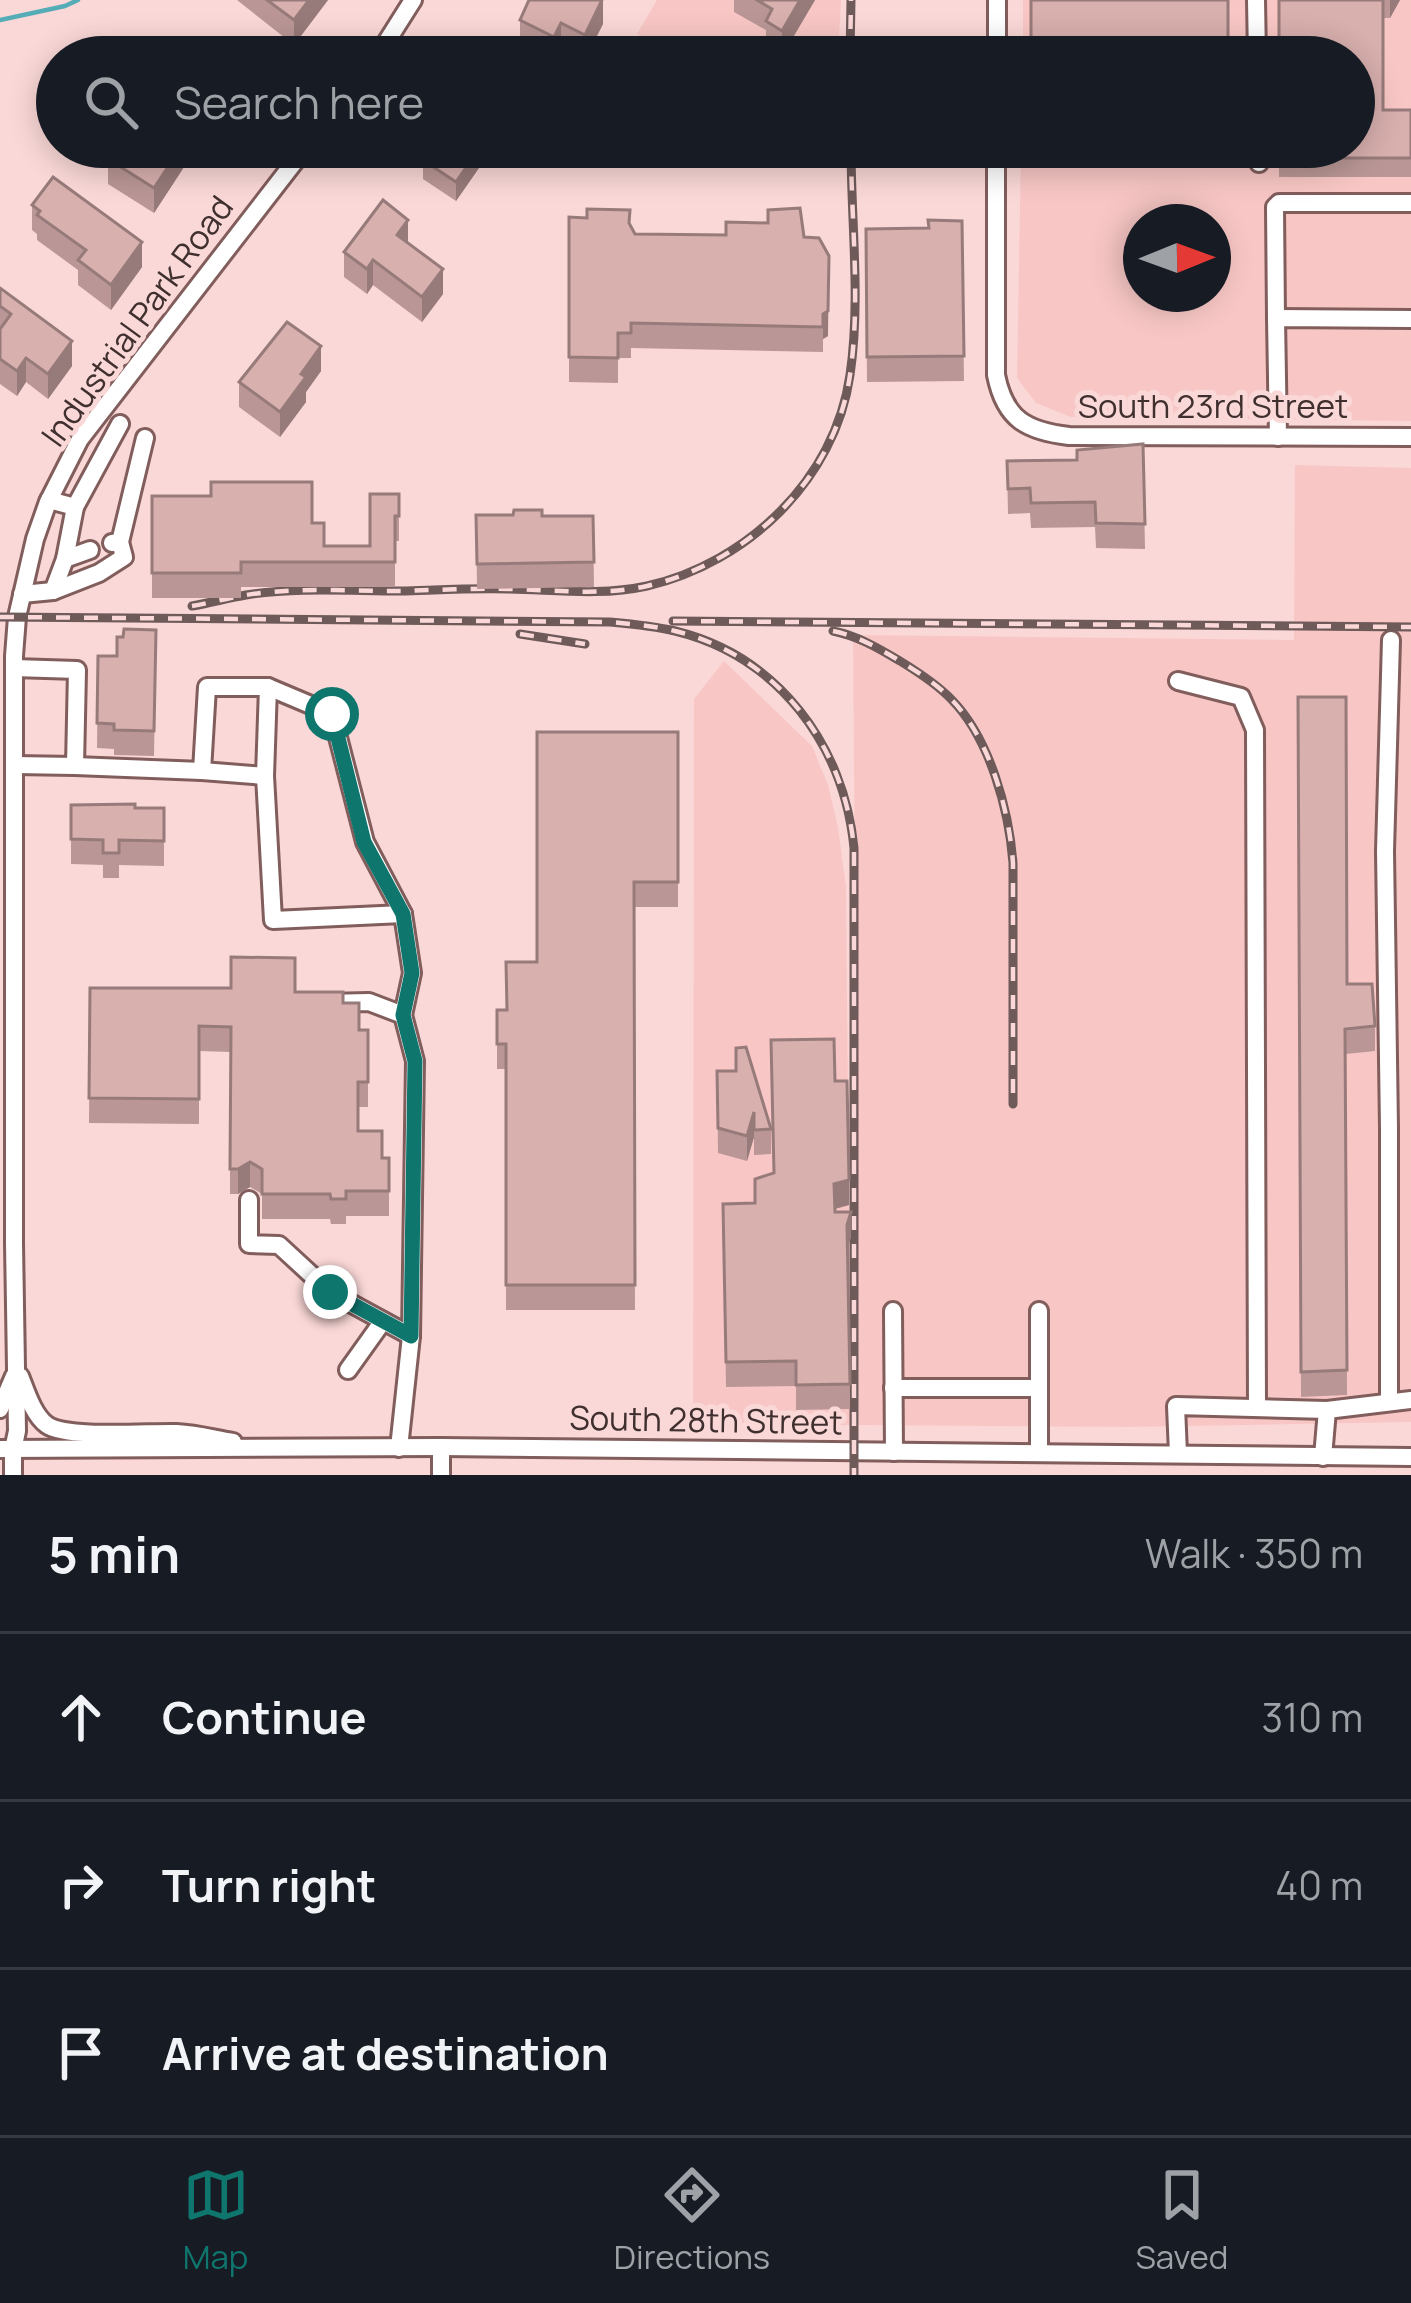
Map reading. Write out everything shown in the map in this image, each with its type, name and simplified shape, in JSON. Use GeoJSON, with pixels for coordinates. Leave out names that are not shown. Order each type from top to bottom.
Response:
{"type":"FeatureCollection","features":[{"type":"Feature","properties":{"kind":"street"},"geometry":{"type":"LineString","coordinates":[[390,36],[413,0]]}},
{"type":"Feature","properties":{"kind":"street"},"geometry":{"type":"LineString","coordinates":[[997,0],[997,36]]}},
{"type":"Feature","properties":{"kind":"street"},"geometry":{"type":"LineString","coordinates":[[1256,0],[1257,36]]}},
{"type":"Feature","properties":{"kind":"street","name":"Industrial Park Road"},"geometry":{"type":"LineString","coordinates":[[13,1475],[6,1450],[17,1431],[14,765],[7,728],[17,617],[35,539],[80,439],[290,168]]}},
{"type":"Feature","properties":{"kind":"street","name":"South 23rd Street"},"geometry":{"type":"LineString","coordinates":[[996,168],[996,375],[1000,392],[1019,419],[1040,433],[1411,437]]}},
{"type":"Feature","properties":{"kind":"street"},"geometry":{"type":"LineString","coordinates":[[1278,436],[1275,207],[1280,203],[1411,203]]}},
{"type":"Feature","properties":{"kind":"street"},"geometry":{"type":"LineString","coordinates":[[1276,318],[1411,319]]}},
{"type":"Feature","properties":{"kind":"street"},"geometry":{"type":"LineString","coordinates":[[52,591],[65,559],[75,507],[120,424]]}},
{"type":"Feature","properties":{"kind":"street"},"geometry":{"type":"LineString","coordinates":[[22,594],[52,591],[99,573],[124,557],[116,543],[145,437]]}},
{"type":"Feature","properties":{"kind":"street"},"geometry":{"type":"LineString","coordinates":[[49,500],[75,507]]}},
{"type":"Feature","properties":{"kind":"street"},"geometry":{"type":"LineString","coordinates":[[65,559],[90,550]]}},
{"type":"Feature","properties":{"kind":"street"},"geometry":{"type":"LineString","coordinates":[[1389,1401],[1385,851],[1391,640]]}},
{"type":"Feature","properties":{"kind":"street"},"geometry":{"type":"LineString","coordinates":[[14,668],[77,670],[75,766]]}},
{"type":"Feature","properties":{"kind":"street"},"geometry":{"type":"LineString","coordinates":[[1178,681],[1241,698],[1256,730],[1257,1408]]}},
{"type":"Feature","properties":{"kind":"street"},"geometry":{"type":"LineString","coordinates":[[202,771],[207,687],[268,687],[332,714],[364,842],[403,914],[412,973],[403,1015],[415,1061],[411,1336],[399,1448]]}},
{"type":"Feature","properties":{"kind":"street"},"geometry":{"type":"LineString","coordinates":[[268,687],[265,776],[273,920],[403,914]]}},
{"type":"Feature","properties":{"kind":"street"},"geometry":{"type":"LineString","coordinates":[[14,765],[265,776]]}},
{"type":"Feature","properties":{"kind":"street"},"geometry":{"type":"LineString","coordinates":[[307,1003],[369,1002],[403,1015]]}},
{"type":"Feature","properties":{"kind":"street"},"geometry":{"type":"LineString","coordinates":[[249,1200],[249,1244],[279,1246],[330,1292],[411,1336]]}},
{"type":"Feature","properties":{"kind":"street"},"geometry":{"type":"LineString","coordinates":[[892,1311],[894,1452]]}},
{"type":"Feature","properties":{"kind":"street"},"geometry":{"type":"LineString","coordinates":[[1039,1312],[1039,1451]]}},
{"type":"Feature","properties":{"kind":"street"},"geometry":{"type":"LineString","coordinates":[[348,1370],[383,1321]]}},
{"type":"Feature","properties":{"kind":"street"},"geometry":{"type":"LineString","coordinates":[[0,1409],[17,1370]]}},
{"type":"Feature","properties":{"kind":"street"},"geometry":{"type":"LineString","coordinates":[[17,1370],[40,1417],[57,1429],[184,1433],[269,1448]]}},
{"type":"Feature","properties":{"kind":"street"},"geometry":{"type":"LineString","coordinates":[[893,1388],[1039,1388]]}},
{"type":"Feature","properties":{"kind":"street"},"geometry":{"type":"LineString","coordinates":[[1178,1454],[1176,1406],[1327,1410],[1411,1400]]}},
{"type":"Feature","properties":{"kind":"street"},"geometry":{"type":"LineString","coordinates":[[1323,1457],[1327,1410]]}},
{"type":"Feature","properties":{"kind":"street"},"geometry":{"type":"LineString","coordinates":[[441,1447],[441,1475]]}},
{"type":"Feature","properties":{"kind":"street","name":"South 28th Street"},"geometry":{"type":"LineString","coordinates":[[6,1450],[441,1447],[1411,1456]]}},
{"type":"Feature","properties":{"kind":"shaded area"},"geometry":{"type":"Polygon","coordinates":[[[657,0],[841,0],[839,36],[637,34],[657,0]]]}},
{"type":"Feature","properties":{"kind":"shaded area"},"geometry":{"type":"Polygon","coordinates":[[[1023,0],[1411,0],[1411,421],[1071,417],[1036,403],[1017,378],[1021,168],[1375,168],[1375,36],[1023,36],[1023,0]]]}},
{"type":"Feature","properties":{"kind":"shaded area"},"geometry":{"type":"Polygon","coordinates":[[[1295,465],[1411,468],[1411,1422],[859,1425],[853,635],[1294,640],[1295,465]]]}},
{"type":"Feature","properties":{"kind":"shaded area"},"geometry":{"type":"Polygon","coordinates":[[[724,661],[812,746],[838,827],[846,887],[851,1425],[693,1429],[694,699],[724,661]]]}},
{"type":"Feature","properties":{"kind":"building"},"geometry":{"type":"Polygon","coordinates":[[[267,0],[309,0],[294,20],[267,0]]]}},
{"type":"Feature","properties":{"kind":"building"},"geometry":{"type":"Polygon","coordinates":[[[529,0],[602,0],[585,35],[561,23],[552,36],[520,20],[529,0]]]}},
{"type":"Feature","properties":{"kind":"building"},"geometry":{"type":"Polygon","coordinates":[[[757,0],[800,0],[782,31],[766,21],[772,9],[757,0]]]}},
{"type":"Feature","properties":{"kind":"building"},"geometry":{"type":"Polygon","coordinates":[[[1031,0],[1228,0],[1228,36],[1031,36],[1031,0]]]}},
{"type":"Feature","properties":{"kind":"building"},"geometry":{"type":"Polygon","coordinates":[[[1279,0],[1383,0],[1383,110],[1411,110],[1411,158],[1375,158],[1375,36],[1279,36],[1279,0]]]}},
{"type":"Feature","properties":{"kind":"building"},"geometry":{"type":"Polygon","coordinates":[[[122,168],[167,168],[154,188],[122,168]]]}},
{"type":"Feature","properties":{"kind":"building"},"geometry":{"type":"Polygon","coordinates":[[[435,168],[466,168],[456,182],[435,168]]]}},
{"type":"Feature","properties":{"kind":"building"},"geometry":{"type":"Polygon","coordinates":[[[53,177],[142,242],[111,285],[78,260],[86,250],[37,215],[40,211],[32,205],[53,177]]]}},
{"type":"Feature","properties":{"kind":"building"},"geometry":{"type":"Polygon","coordinates":[[[383,200],[408,220],[397,235],[443,269],[422,297],[373,260],[367,269],[344,252],[383,200]]]}},
{"type":"Feature","properties":{"kind":"building"},"geometry":{"type":"Polygon","coordinates":[[[800,208],[804,237],[819,238],[829,256],[828,311],[823,314],[823,327],[631,323],[631,333],[618,333],[618,358],[569,357],[569,217],[587,218],[587,209],[630,210],[629,223],[635,234],[726,235],[726,222],[768,223],[768,210],[800,208]]]}},
{"type":"Feature","properties":{"kind":"building"},"geometry":{"type":"Polygon","coordinates":[[[928,220],[962,221],[964,356],[867,357],[866,229],[929,228],[928,220]]]}},
{"type":"Feature","properties":{"kind":"building"},"geometry":{"type":"Polygon","coordinates":[[[0,288],[72,341],[48,374],[26,358],[17,371],[0,359],[0,329],[11,314],[0,306],[0,288]]]}},
{"type":"Feature","properties":{"kind":"building"},"geometry":{"type":"Polygon","coordinates":[[[287,322],[321,346],[301,374],[306,377],[280,412],[239,382],[287,322]]]}},
{"type":"Feature","properties":{"kind":"building"},"geometry":{"type":"Polygon","coordinates":[[[1143,444],[1145,524],[1096,523],[1095,502],[1031,503],[1030,488],[1008,489],[1007,461],[1077,460],[1077,450],[1143,444]]]}},
{"type":"Feature","properties":{"kind":"building"},"geometry":{"type":"Polygon","coordinates":[[[211,482],[312,482],[312,523],[324,523],[324,546],[370,546],[370,494],[399,494],[395,562],[241,562],[241,573],[152,573],[152,496],[211,496],[211,482]]]}},
{"type":"Feature","properties":{"kind":"building"},"geometry":{"type":"Polygon","coordinates":[[[514,510],[542,510],[542,516],[593,516],[594,562],[477,564],[476,515],[513,515],[514,510]]]}},
{"type":"Feature","properties":{"kind":"building"},"geometry":{"type":"Polygon","coordinates":[[[124,629],[156,630],[154,731],[114,730],[114,724],[97,723],[98,656],[117,656],[117,637],[123,637],[124,629]]]}},
{"type":"Feature","properties":{"kind":"building"},"geometry":{"type":"Polygon","coordinates":[[[1298,697],[1346,697],[1347,984],[1372,984],[1375,1026],[1345,1029],[1347,1370],[1301,1372],[1298,697]]]}},
{"type":"Feature","properties":{"kind":"building"},"geometry":{"type":"Polygon","coordinates":[[[537,732],[678,732],[678,882],[634,882],[635,1285],[506,1285],[506,1044],[497,1044],[497,1010],[507,1010],[506,962],[537,962],[537,732]]]}},
{"type":"Feature","properties":{"kind":"building"},"geometry":{"type":"Polygon","coordinates":[[[135,804],[135,808],[164,808],[164,841],[119,840],[119,853],[103,853],[103,840],[71,839],[71,805],[135,804]]]}},
{"type":"Feature","properties":{"kind":"building"},"geometry":{"type":"Polygon","coordinates":[[[231,957],[295,958],[295,992],[343,992],[343,1003],[359,1003],[359,1030],[368,1030],[368,1082],[358,1082],[358,1131],[382,1131],[382,1158],[389,1158],[389,1191],[346,1191],[346,1199],[331,1199],[330,1194],[262,1194],[262,1169],[250,1162],[230,1169],[231,1027],[199,1026],[199,1099],[89,1098],[90,988],[231,988],[231,957]]]}},
{"type":"Feature","properties":{"kind":"building"},"geometry":{"type":"Polygon","coordinates":[[[834,1039],[835,1081],[847,1081],[849,1180],[834,1184],[835,1212],[851,1212],[847,1225],[850,1384],[796,1385],[796,1361],[726,1362],[723,1204],[755,1203],[755,1179],[774,1173],[771,1040],[834,1039]]]}},
{"type":"Feature","properties":{"kind":"building"},"geometry":{"type":"Polygon","coordinates":[[[746,1047],[771,1129],[754,1130],[754,1112],[747,1136],[718,1128],[717,1071],[736,1071],[736,1048],[746,1047]]]}},
{"type":"Feature","properties":{"kind":"waterway"},"geometry":{"type":"LineString","coordinates":[[0,20],[78,0]]}},
{"type":"Feature","properties":{"kind":"railway"},"geometry":{"type":"LineString","coordinates":[[850,36],[851,0]]}},
{"type":"Feature","properties":{"kind":"railway"},"geometry":{"type":"LineString","coordinates":[[192,606],[304,590],[630,589],[684,575],[751,537],[806,482],[841,413],[855,318],[852,168]]}},
{"type":"Feature","properties":{"kind":"railway"},"geometry":{"type":"LineString","coordinates":[[0,617],[610,622],[667,629],[712,643],[774,683],[820,741],[848,810],[854,848],[854,1475]]}},
{"type":"Feature","properties":{"kind":"railway"},"geometry":{"type":"LineString","coordinates":[[673,621],[1411,627]]}},
{"type":"Feature","properties":{"kind":"railway"},"geometry":{"type":"LineString","coordinates":[[833,631],[884,652],[946,694],[977,734],[995,776],[1013,863],[1013,1104]]}},
{"type":"Feature","properties":{"kind":"railway"},"geometry":{"type":"LineString","coordinates":[[520,634],[585,644]]}},
{"type":"Feature","properties":{"kind":"route"},"geometry":{"type":"LineString","coordinates":[[330,1292],[411,1336],[415,1061],[403,1015],[412,973],[403,914],[364,842],[332,714]]}}]}
